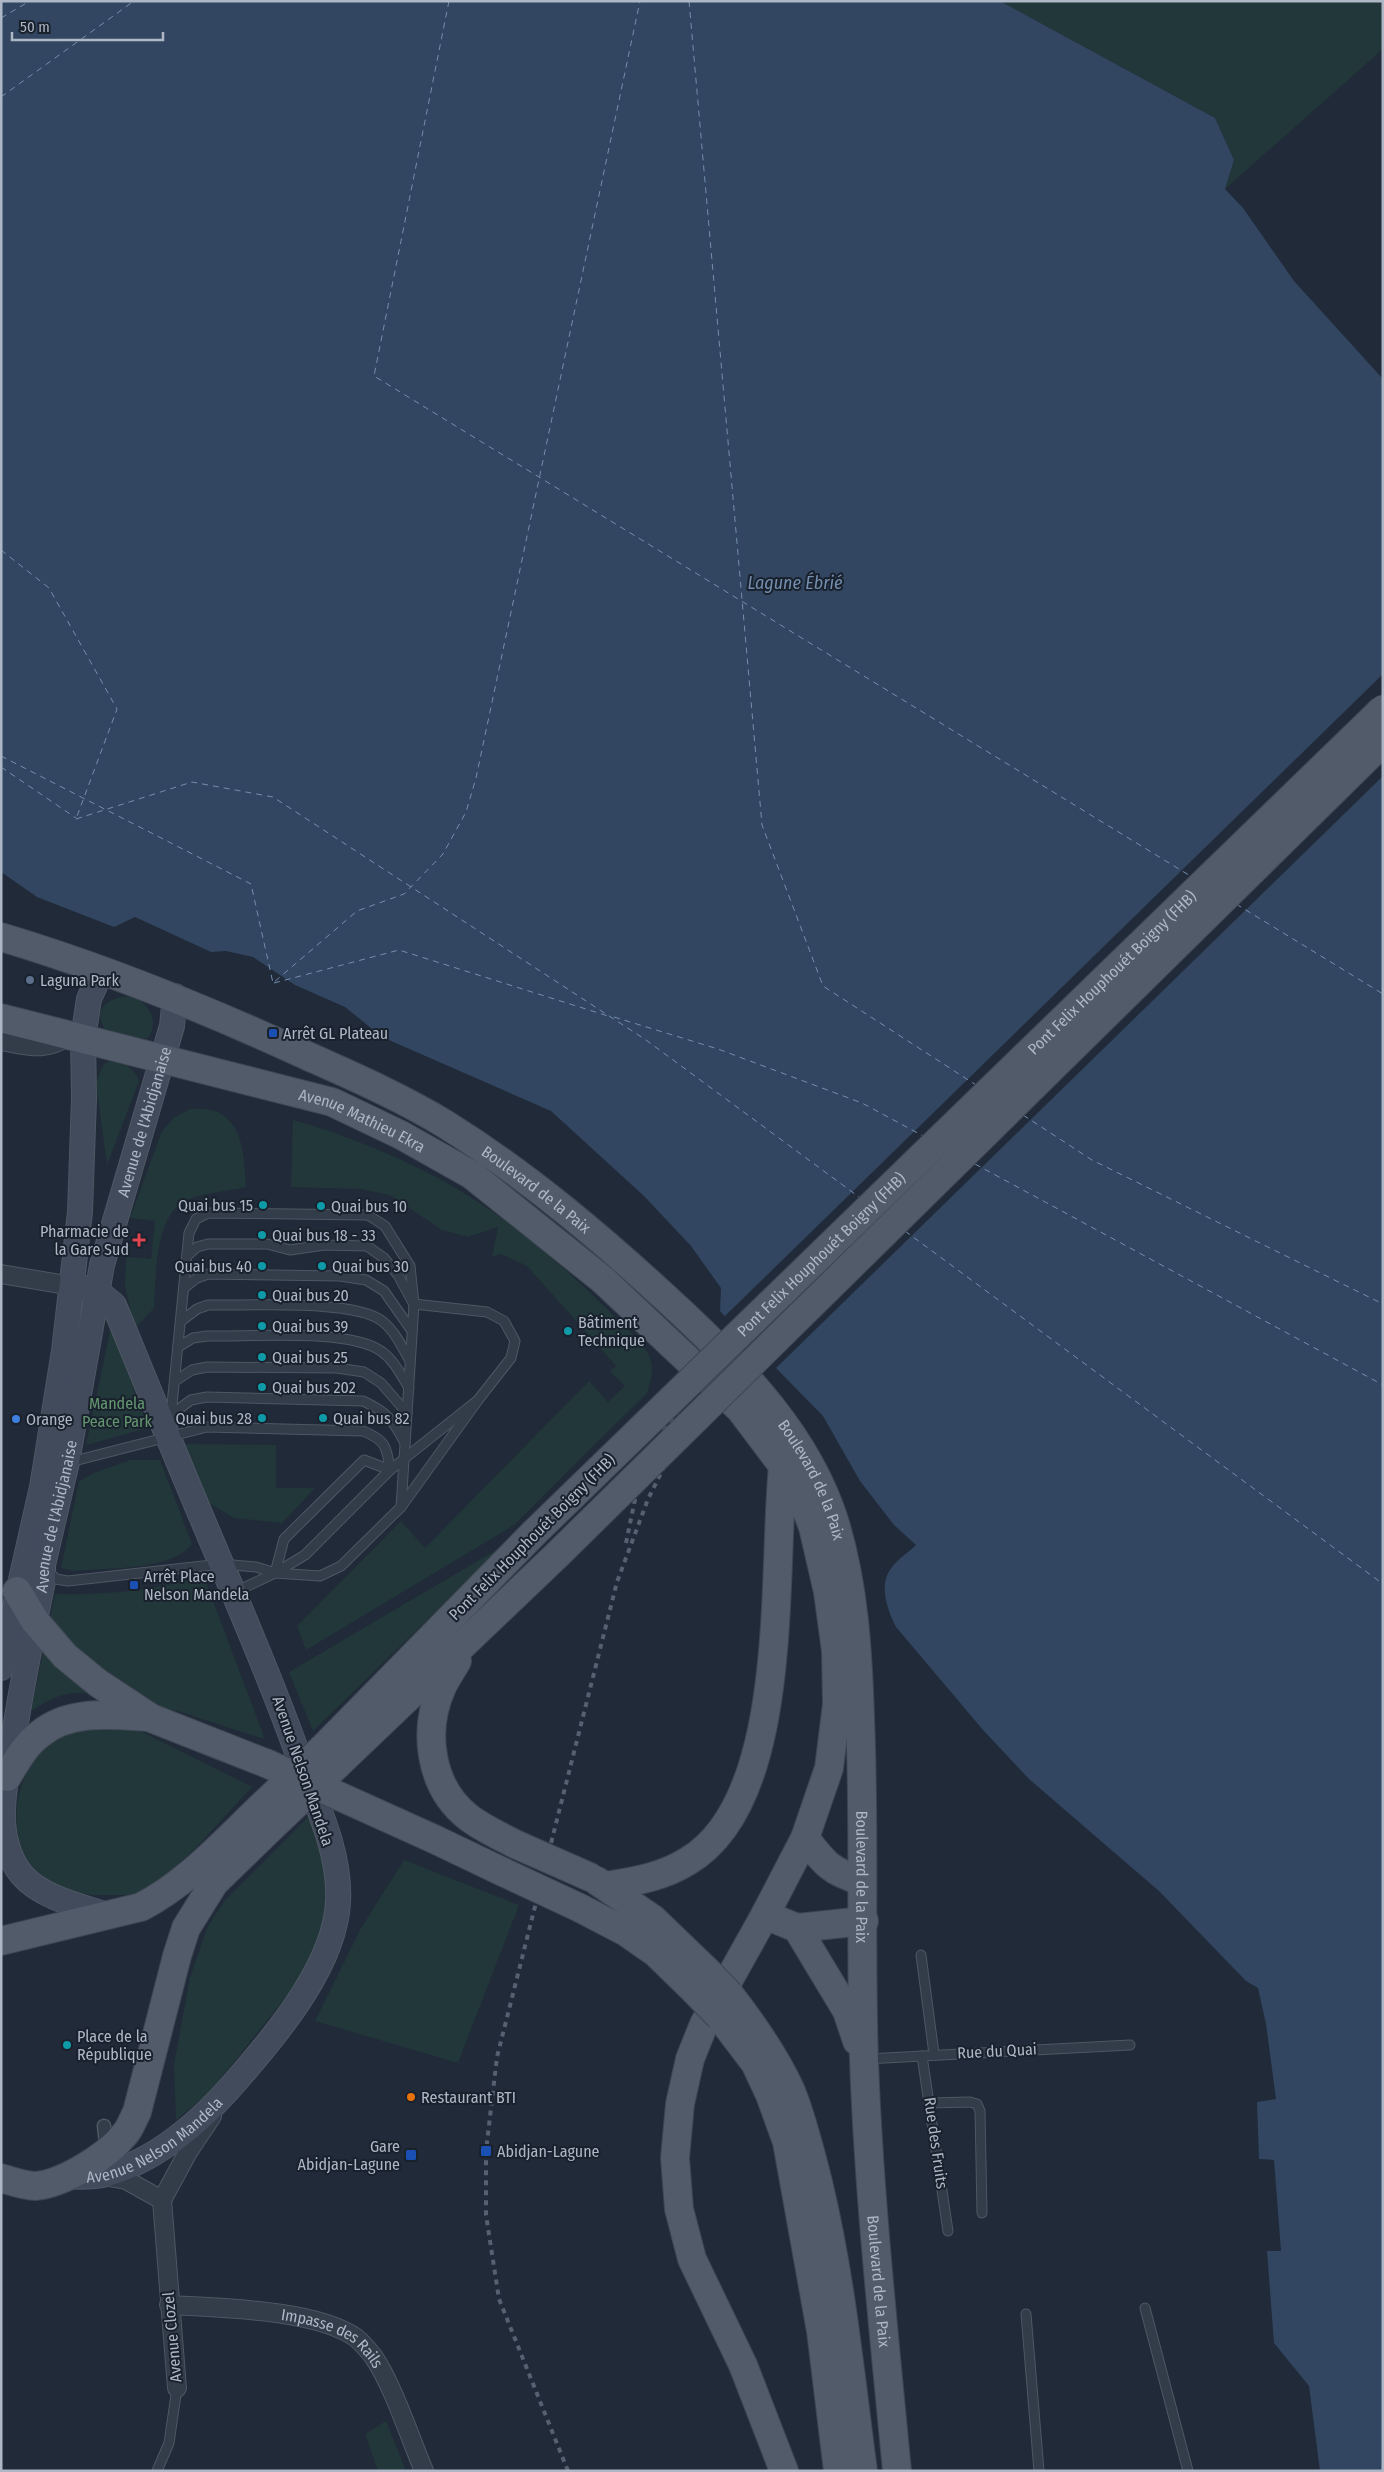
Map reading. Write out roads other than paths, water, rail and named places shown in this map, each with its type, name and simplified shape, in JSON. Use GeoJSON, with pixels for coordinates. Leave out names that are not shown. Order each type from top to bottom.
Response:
{"type":"FeatureCollection","features":[{"type":"Feature","properties":{"kind":"main road","name":"Pont Felix Houphouét Boigny (FHB)"},"geometry":{"type":"LineString","coordinates":[[330,1756],[534,1533],[1383,709]]}},
{"type":"Feature","properties":{"kind":"main road","name":"Pont Felix Houphouét Boigny (FHB)"},"geometry":{"type":"LineString","coordinates":[[272,1811],[330,1756],[470,1640],[1383,742]]}},
{"type":"Feature","properties":{"kind":"main road","name":"Boulevard de la Paix"},"geometry":{"type":"LineString","coordinates":[[1,937],[175,996],[404,1100],[449,1127],[549,1197],[656,1288],[704,1334],[771,1406],[797,1441],[819,1482],[834,1521],[850,1587],[857,1645],[862,1758],[864,2059],[876,2256],[897,2471]]}},
{"type":"Feature","properties":{"kind":"main road","name":"Avenue de l'Abidjanaise"},"geometry":{"type":"LineString","coordinates":[[57,1461],[80,1212],[84,1098],[76,1037],[89,998],[102,970]]}},
{"type":"Feature","properties":{"kind":"main road","name":"Avenue de l'Abidjanaise"},"geometry":{"type":"LineString","coordinates":[[18,1591],[35,1558],[105,1256],[172,1026],[175,996]]}},
{"type":"Feature","properties":{"kind":"main road","name":"Avenue Mathieu Ekra"},"geometry":{"type":"LineString","coordinates":[[1,1018],[332,1102],[402,1135],[472,1175],[603,1280],[666,1338]]}},
{"type":"Feature","properties":{"kind":"main road"},"geometry":{"type":"LineString","coordinates":[[72,1286],[98,1291]]}},
{"type":"Feature","properties":{"kind":"main road","name":"Avenue Nelson Mandela"},"geometry":{"type":"LineString","coordinates":[[98,1291],[114,1305],[221,1564],[270,1676],[329,1840],[339,1879],[338,1904],[325,1953],[272,2040],[229,2090],[200,2120],[136,2164],[104,2151]]}},
{"type":"Feature","properties":{"kind":"main road","name":"Boulevard de la Paix"},"geometry":{"type":"LineString","coordinates":[[666,1338],[740,1409],[783,1466],[803,1501],[813,1527],[828,1592],[836,1651],[837,1704],[829,1768],[805,1838],[765,1916],[704,2024],[690,2059],[680,2104],[675,2158],[679,2209],[692,2260],[743,2365],[784,2471]]}},
{"type":"Feature","properties":{"kind":"main road"},"geometry":{"type":"LineString","coordinates":[[599,1882],[663,1874],[690,1861],[709,1845],[737,1808],[758,1746],[767,1701],[777,1607],[779,1506],[783,1466]]}},
{"type":"Feature","properties":{"kind":"main road","name":"Avenue de l'Abidjanaise"},"geometry":{"type":"LineString","coordinates":[[1,1668],[20,1625],[43,1581],[35,1558]]}},
{"type":"Feature","properties":{"kind":"main road"},"geometry":{"type":"LineString","coordinates":[[18,1591],[20,1625],[65,1656],[98,1683],[151,1718],[268,1764],[434,1838],[626,1932],[701,1981]]}},
{"type":"Feature","properties":{"kind":"main road","name":"Avenue de l'Abidjanaise"},"geometry":{"type":"LineString","coordinates":[[20,1625],[4,1829],[12,1860],[22,1876],[38,1888],[61,1899],[108,1915]]}},
{"type":"Feature","properties":{"kind":"main road"},"geometry":{"type":"LineString","coordinates":[[470,1640],[442,1688],[436,1706],[432,1754],[436,1771],[445,1791],[459,1809],[470,1819],[515,1844],[599,1882],[653,1919],[701,1981],[769,2048],[790,2091],[804,2125],[826,2214],[837,2279],[863,2471]]}},
{"type":"Feature","properties":{"kind":"main road"},"geometry":{"type":"LineString","coordinates":[[7,1777],[26,1747],[40,1734],[56,1724],[73,1717],[92,1715],[151,1718]]}},
{"type":"Feature","properties":{"kind":"main road"},"geometry":{"type":"LineString","coordinates":[[1,1941],[141,1906],[174,1887],[272,1811]]}},
{"type":"Feature","properties":{"kind":"main road"},"geometry":{"type":"LineString","coordinates":[[1,2193],[64,2178],[125,2135],[137,2112],[186,1928],[214,1883],[272,1811]]}},
{"type":"Feature","properties":{"kind":"main road"},"geometry":{"type":"LineString","coordinates":[[805,1838],[822,1860],[840,1874],[862,1881]]}},
{"type":"Feature","properties":{"kind":"main road"},"geometry":{"type":"LineString","coordinates":[[765,1916],[797,1928],[864,1921]]}},
{"type":"Feature","properties":{"kind":"main road"},"geometry":{"type":"LineString","coordinates":[[797,1928],[847,2012],[864,2059]]}},
{"type":"Feature","properties":{"kind":"main road"},"geometry":{"type":"LineString","coordinates":[[725,2006],[756,2063],[787,2142],[821,2330],[838,2471]]}},
{"type":"Feature","properties":{"kind":"main road"},"geometry":{"type":"LineString","coordinates":[[1,2178],[33,2186]]}},
{"type":"Feature","properties":{"kind":"street"},"geometry":{"type":"LineString","coordinates":[[1,1041],[39,1048],[55,1045],[76,1037]]}},
{"type":"Feature","properties":{"kind":"street"},"geometry":{"type":"LineString","coordinates":[[1,1274],[72,1286]]}},
{"type":"Feature","properties":{"kind":"street"},"geometry":{"type":"LineString","coordinates":[[104,2151],[126,2180],[162,2200],[188,2152],[229,2090]]}},
{"type":"Feature","properties":{"kind":"street","name":"Avenue Clozel"},"geometry":{"type":"LineString","coordinates":[[162,2200],[177,2388]]}},
{"type":"Feature","properties":{"kind":"street","name":"Impasse des Rails"},"geometry":{"type":"LineString","coordinates":[[169,2305],[247,2310],[316,2321],[336,2327],[356,2338],[373,2357],[385,2380],[424,2471]]}},
{"type":"Feature","properties":{"kind":"lane"},"geometry":{"type":"LineString","coordinates":[[168,1437],[172,1414],[189,1233],[196,1220],[208,1213],[368,1215],[385,1226],[410,1266],[414,1304],[401,1507]]}},
{"type":"Feature","properties":{"kind":"lane"},"geometry":{"type":"LineString","coordinates":[[187,1256],[198,1247],[208,1244],[266,1244],[290,1250],[324,1245],[367,1246],[384,1258],[398,1275],[414,1304]]}},
{"type":"Feature","properties":{"kind":"lane"},"geometry":{"type":"LineString","coordinates":[[184,1288],[196,1278],[208,1274],[340,1276],[366,1280],[384,1291],[412,1331]]}},
{"type":"Feature","properties":{"kind":"lane"},"geometry":{"type":"LineString","coordinates":[[35,1558],[56,1579],[68,1581],[221,1564],[256,1568],[275,1573],[320,1576],[341,1566],[401,1507],[478,1400],[511,1358],[516,1341],[504,1321],[486,1312],[414,1304]]}},
{"type":"Feature","properties":{"kind":"lane"},"geometry":{"type":"LineString","coordinates":[[181,1321],[197,1309],[208,1305],[339,1307],[367,1311],[383,1321],[396,1336],[410,1362]]}},
{"type":"Feature","properties":{"kind":"lane"},"geometry":{"type":"LineString","coordinates":[[178,1347],[193,1338],[207,1336],[326,1338],[364,1343],[382,1352],[409,1388]]}},
{"type":"Feature","properties":{"kind":"lane"},"geometry":{"type":"LineString","coordinates":[[175,1381],[192,1370],[207,1366],[337,1368],[364,1372],[381,1383],[407,1413]]}},
{"type":"Feature","properties":{"kind":"lane"},"geometry":{"type":"LineString","coordinates":[[172,1414],[191,1400],[207,1397],[363,1401],[381,1410],[394,1422],[405,1443]]}},
{"type":"Feature","properties":{"kind":"lane"},"geometry":{"type":"LineString","coordinates":[[234,1592],[275,1573],[305,1555],[390,1470],[478,1400]]}},
{"type":"Feature","properties":{"kind":"lane"},"geometry":{"type":"LineString","coordinates":[[57,1461],[206,1427],[362,1431],[380,1438],[388,1452],[390,1470]]}},
{"type":"Feature","properties":{"kind":"lane"},"geometry":{"type":"LineString","coordinates":[[390,1470],[405,1443]]}},
{"type":"Feature","properties":{"kind":"lane"},"geometry":{"type":"LineString","coordinates":[[275,1573],[284,1539],[364,1460],[390,1470]]}},
{"type":"Feature","properties":{"kind":"lane"},"geometry":{"type":"LineString","coordinates":[[922,1956],[934,2054]]}},
{"type":"Feature","properties":{"kind":"lane","name":"Rue du Quai"},"geometry":{"type":"LineString","coordinates":[[864,2059],[1130,2045]]}},
{"type":"Feature","properties":{"kind":"lane","name":"Rue des Fruits"},"geometry":{"type":"LineString","coordinates":[[922,2056],[931,2103],[948,2231]]}},
{"type":"Feature","properties":{"kind":"lane"},"geometry":{"type":"LineString","coordinates":[[931,2103],[970,2102],[977,2104],[980,2111],[982,2213]]}},
{"type":"Feature","properties":{"kind":"lane"},"geometry":{"type":"LineString","coordinates":[[1145,2308],[1188,2471]]}},
{"type":"Feature","properties":{"kind":"lane"},"geometry":{"type":"LineString","coordinates":[[1026,2314],[1039,2471]]}},
{"type":"Feature","properties":{"kind":"lane","name":"Avenue Clozel"},"geometry":{"type":"LineString","coordinates":[[157,2471],[170,2443],[177,2388]]}},
{"type":"Feature","properties":{"kind":"water","name":"Lagune Ébrié"},"geometry":{"type":"Polygon","coordinates":[[[1,1],[1000,1],[1215,118],[1234,160],[1225,189],[1243,208],[1294,281],[1383,379],[1383,2471],[1320,2471],[1309,2386],[1274,2343],[1267,2251],[1281,2251],[1274,2160],[1259,2159],[1257,2102],[1276,2099],[1266,2024],[1258,1988],[1246,1981],[1159,1891],[1029,1779],[983,1730],[896,1627],[885,1597],[885,1581],[892,1567],[916,1545],[894,1525],[860,1481],[823,1416],[720,1311],[721,1288],[691,1246],[644,1196],[551,1111],[382,1037],[345,1007],[295,985],[253,957],[226,951],[211,952],[135,917],[114,927],[37,897],[1,872],[1,1]]]}},
{"type":"Feature","properties":{"kind":"railway"},"geometry":{"type":"LineString","coordinates":[[626,1543],[638,1485],[666,1426],[694,1391],[1383,724]]}},
{"type":"Feature","properties":{"kind":"railway"},"geometry":{"type":"LineString","coordinates":[[568,2471],[499,2299],[486,2215],[486,2151],[497,2057],[617,1582],[648,1499],[672,1451],[705,1402],[1383,745]]}},
{"type":"Feature","properties":{"kind":"place","name":"Laguna Park"},"geometry":{"type":"Point","coordinates":[30,980]}},
{"type":"Feature","properties":{"kind":"place","name":"Arrêt GL Plateau"},"geometry":{"type":"Point","coordinates":[273,1033]}},
{"type":"Feature","properties":{"kind":"place","name":"Quai bus 15"},"geometry":{"type":"Point","coordinates":[263,1205]}},
{"type":"Feature","properties":{"kind":"place","name":"Quai bus 10"},"geometry":{"type":"Point","coordinates":[321,1206]}},
{"type":"Feature","properties":{"kind":"place","name":"Quai bus 18 - 33"},"geometry":{"type":"Point","coordinates":[262,1235]}},
{"type":"Feature","properties":{"kind":"place","name":"Pharmacie de la Gare Sud"},"geometry":{"type":"Point","coordinates":[139,1240]}},
{"type":"Feature","properties":{"kind":"place","name":"Quai bus 40"},"geometry":{"type":"Point","coordinates":[262,1266]}},
{"type":"Feature","properties":{"kind":"place","name":"Quai bus 30"},"geometry":{"type":"Point","coordinates":[322,1266]}},
{"type":"Feature","properties":{"kind":"place","name":"Quai bus 20"},"geometry":{"type":"Point","coordinates":[262,1295]}},
{"type":"Feature","properties":{"kind":"place","name":"Quai bus 39"},"geometry":{"type":"Point","coordinates":[262,1326]}},
{"type":"Feature","properties":{"kind":"place","name":"Bâtiment Technique"},"geometry":{"type":"Point","coordinates":[568,1331]}},
{"type":"Feature","properties":{"kind":"place","name":"Quai bus 25"},"geometry":{"type":"Point","coordinates":[262,1357]}},
{"type":"Feature","properties":{"kind":"place","name":"Quai bus 202"},"geometry":{"type":"Point","coordinates":[262,1387]}},
{"type":"Feature","properties":{"kind":"place","name":"Quai bus 28"},"geometry":{"type":"Point","coordinates":[262,1418]}},
{"type":"Feature","properties":{"kind":"place","name":"Quai bus 82"},"geometry":{"type":"Point","coordinates":[323,1418]}},
{"type":"Feature","properties":{"kind":"place","name":"Orange"},"geometry":{"type":"Point","coordinates":[16,1419]}},
{"type":"Feature","properties":{"kind":"place","name":"Arrêt Place Nelson Mandela"},"geometry":{"type":"Point","coordinates":[134,1585]}},
{"type":"Feature","properties":{"kind":"place","name":"Place de la République"},"geometry":{"type":"Point","coordinates":[67,2045]}},
{"type":"Feature","properties":{"kind":"place","name":"Restaurant BTI"},"geometry":{"type":"Point","coordinates":[411,2097]}},
{"type":"Feature","properties":{"kind":"place","name":"Abidjan-Lagune"},"geometry":{"type":"Point","coordinates":[486,2151]}},
{"type":"Feature","properties":{"kind":"place","name":"Gare Abidjan-Lagune"},"geometry":{"type":"Point","coordinates":[411,2155]}},
{"type":"Feature","properties":{"kind":"park label","name":"Mandela Peace Park"},"geometry":{"type":"Point","coordinates":[117,1412]}}]}
